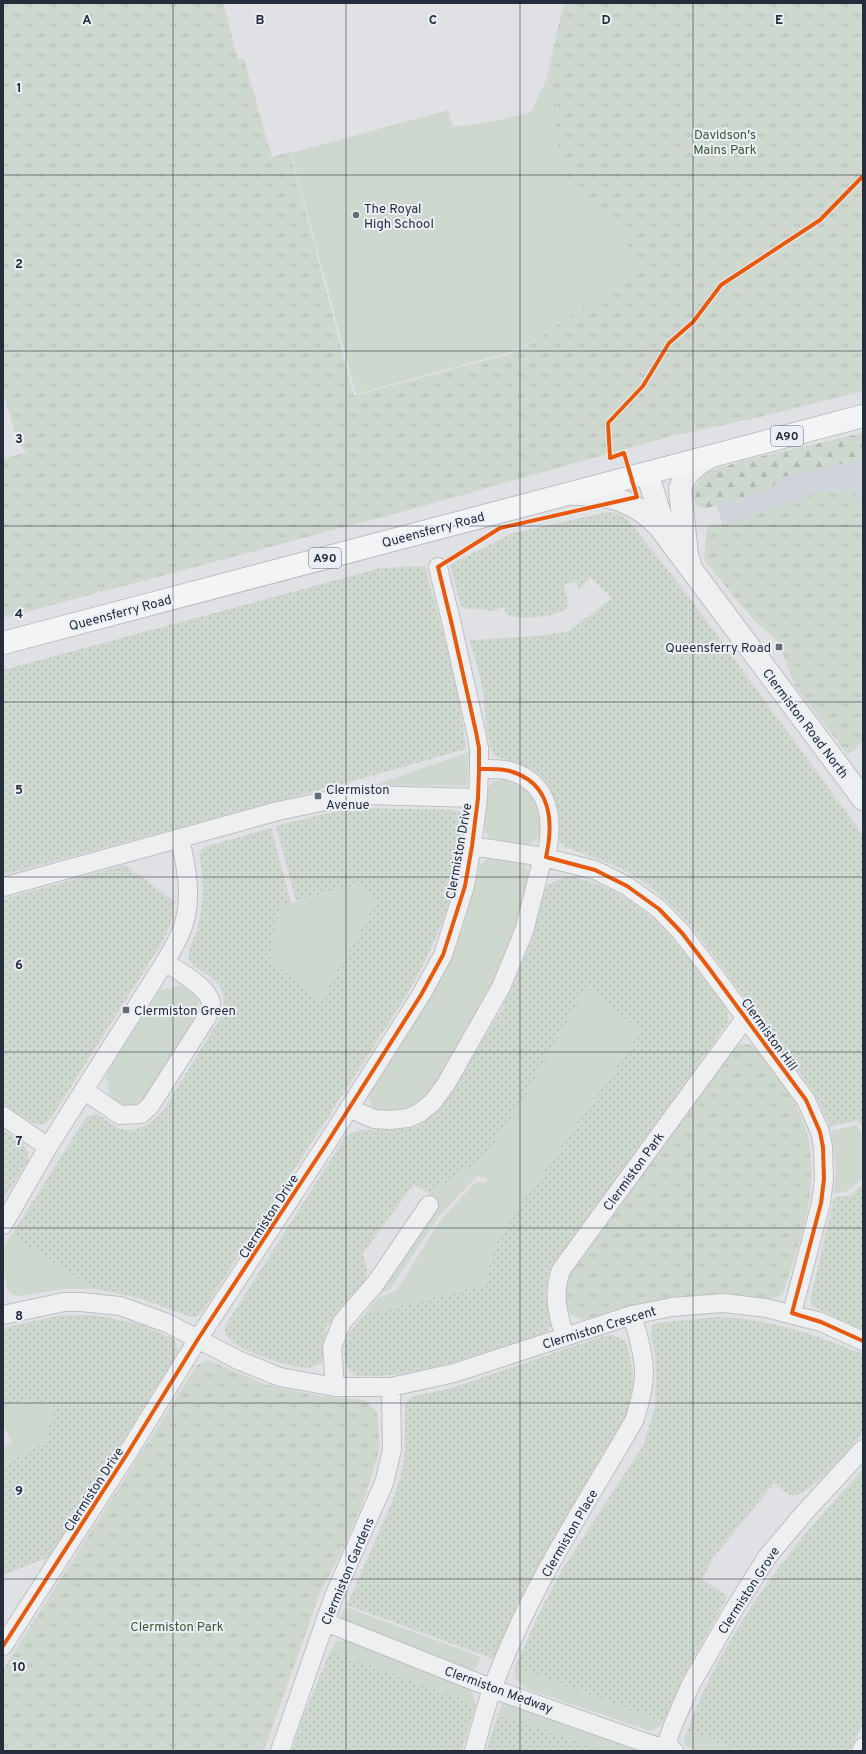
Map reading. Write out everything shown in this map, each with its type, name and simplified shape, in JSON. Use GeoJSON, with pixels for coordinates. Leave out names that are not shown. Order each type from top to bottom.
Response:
{"type":"FeatureCollection","features":[{"type":"Feature","properties":{"kind":"main road","name":"Queensferry Road"},"geometry":{"type":"LineString","coordinates":[[3,643],[863,416]]}},
{"type":"Feature","properties":{"kind":"street","name":"Clermiston Road North"},"geometry":{"type":"LineString","coordinates":[[692,570],[687,554],[680,489],[688,472],[711,456]]}},
{"type":"Feature","properties":{"kind":"street","name":"Clermiston Road North"},"geometry":{"type":"LineString","coordinates":[[647,473],[668,537]]}},
{"type":"Feature","properties":{"kind":"street","name":"Clermiston Road North"},"geometry":{"type":"LineString","coordinates":[[566,494],[596,495],[626,502],[648,515],[668,537],[863,799]]}},
{"type":"Feature","properties":{"kind":"street","name":"Clermiston Drive"},"geometry":{"type":"LineString","coordinates":[[3,1646],[127,1454],[198,1339],[422,995],[442,955],[464,886],[472,846],[478,798],[479,748],[438,567]]}},
{"type":"Feature","properties":{"kind":"street"},"geometry":{"type":"LineString","coordinates":[[349,1108],[374,1119],[390,1120],[408,1118],[419,1113],[432,1103],[446,1084],[501,987],[524,931],[550,835],[550,814],[546,802],[536,786],[521,775],[508,770],[479,769]]}},
{"type":"Feature","properties":{"kind":"street"},"geometry":{"type":"LineString","coordinates":[[3,887],[278,812],[335,799],[364,795],[478,798]]}},
{"type":"Feature","properties":{"kind":"street"},"geometry":{"type":"LineString","coordinates":[[3,1225],[48,1147],[85,1091],[181,934],[188,905],[187,871],[180,839]]}},
{"type":"Feature","properties":{"kind":"street","name":"Clermiston Hill"},"geometry":{"type":"LineString","coordinates":[[472,846],[544,857],[589,868],[627,886],[659,909],[682,933],[746,1017],[806,1100],[820,1132],[823,1147],[824,1179],[822,1197],[792,1313]]}},
{"type":"Feature","properties":{"kind":"street"},"geometry":{"type":"LineString","coordinates":[[85,1091],[120,1115],[141,1114],[150,1106],[207,1017],[211,1005],[209,996],[203,989],[165,962]]}},
{"type":"Feature","properties":{"kind":"street","name":"Clermiston Park"},"geometry":{"type":"LineString","coordinates":[[565,1337],[558,1311],[556,1296],[557,1281],[560,1270],[746,1017]]}},
{"type":"Feature","properties":{"kind":"street"},"geometry":{"type":"LineString","coordinates":[[3,1116],[48,1147]]}},
{"type":"Feature","properties":{"kind":"street"},"geometry":{"type":"LineString","coordinates":[[335,1387],[332,1347],[342,1322],[375,1284],[429,1205]]}},
{"type":"Feature","properties":{"kind":"street","name":"Clermiston Crescent"},"geometry":{"type":"LineString","coordinates":[[3,1315],[64,1302],[102,1303],[142,1313],[167,1323],[238,1360],[280,1377],[335,1387],[391,1387],[454,1373],[632,1315],[672,1307],[723,1303],[766,1308],[792,1313],[821,1322],[863,1341]]}},
{"type":"Feature","properties":{"kind":"street","name":"Clermiston Place"},"geometry":{"type":"LineString","coordinates":[[474,1751],[493,1687],[512,1642],[541,1582],[634,1421],[639,1403],[644,1372],[641,1350],[632,1315]]}},
{"type":"Feature","properties":{"kind":"street","name":"Clermiston Gardens"},"geometry":{"type":"LineString","coordinates":[[280,1751],[348,1561],[384,1483],[392,1450],[391,1387]]}},
{"type":"Feature","properties":{"kind":"street","name":"Clermiston Grove"},"geometry":{"type":"LineString","coordinates":[[668,1750],[672,1725],[691,1684],[733,1611],[766,1558],[805,1512],[863,1449]]}},
{"type":"Feature","properties":{"kind":"street","name":"Clermiston Medway"},"geometry":{"type":"LineString","coordinates":[[325,1622],[493,1687],[668,1750]]}},
{"type":"Feature","properties":{"kind":"street"},"geometry":{"type":"LineString","coordinates":[[861,1751],[863,1747]]}},
{"type":"Feature","properties":{"kind":"shaded area"},"geometry":{"type":"Polygon","coordinates":[[[863,441],[863,537],[726,538],[711,483],[863,441]]]}},
{"type":"Feature","properties":{"kind":"green space","name":"Davidson's Mains Park"},"geometry":{"type":"Polygon","coordinates":[[[3,3],[223,3],[238,59],[244,59],[272,157],[290,152],[354,396],[513,353],[547,333],[598,294],[633,270],[624,235],[564,177],[547,78],[563,5],[568,3],[863,3],[863,391],[769,415],[668,437],[409,510],[3,618],[3,459],[27,452],[18,444],[3,391],[3,3]]]}},
{"type":"Feature","properties":{"kind":"green space"},"geometry":{"type":"Polygon","coordinates":[[[547,78],[564,177],[624,235],[633,270],[598,294],[547,333],[514,351],[356,394],[291,153],[448,110],[453,127],[495,121],[531,112],[547,78]]]}},
{"type":"Feature","properties":{"kind":"green space"},"geometry":{"type":"Polygon","coordinates":[[[863,433],[863,459],[778,478],[772,488],[705,509],[695,504],[693,491],[706,472],[750,459],[863,433]]]}},
{"type":"Feature","properties":{"kind":"green space"},"geometry":{"type":"Polygon","coordinates":[[[851,490],[863,501],[863,742],[848,755],[795,686],[779,643],[753,619],[704,560],[707,525],[732,523],[818,492],[851,490]]]}},
{"type":"Feature","properties":{"kind":"green space"},"geometry":{"type":"Polygon","coordinates":[[[608,512],[620,515],[630,522],[688,596],[863,835],[863,1127],[857,1120],[830,1127],[817,1098],[801,1074],[692,927],[676,910],[639,879],[605,861],[564,846],[560,842],[559,837],[558,811],[547,785],[532,771],[516,763],[495,756],[489,743],[482,685],[469,640],[525,637],[568,632],[612,598],[590,577],[579,590],[576,581],[564,585],[568,605],[564,610],[552,615],[524,618],[509,615],[505,612],[505,607],[492,611],[484,609],[466,609],[461,606],[450,565],[513,533],[608,512]]]}},
{"type":"Feature","properties":{"kind":"green space"},"geometry":{"type":"Polygon","coordinates":[[[425,566],[458,689],[466,749],[3,875],[3,670],[381,568],[425,566]]]}},
{"type":"Feature","properties":{"kind":"green space"},"geometry":{"type":"Polygon","coordinates":[[[469,752],[467,786],[375,785],[469,752]]]}},
{"type":"Feature","properties":{"kind":"green space"},"geometry":{"type":"Polygon","coordinates":[[[504,779],[524,786],[538,804],[542,828],[538,839],[526,846],[492,842],[485,832],[486,793],[492,782],[504,779]]]}},
{"type":"Feature","properties":{"kind":"green space"},"geometry":{"type":"Polygon","coordinates":[[[361,808],[453,810],[463,814],[467,823],[465,843],[454,889],[442,924],[408,993],[203,1311],[196,1317],[191,1317],[139,1298],[96,1289],[11,1236],[85,1119],[90,1115],[97,1114],[118,1128],[124,1130],[136,1129],[152,1121],[161,1113],[218,1022],[223,1006],[223,993],[220,987],[210,976],[194,966],[189,959],[190,947],[197,930],[200,917],[202,899],[202,872],[199,853],[205,847],[271,828],[291,903],[280,906],[270,960],[320,1001],[377,900],[357,885],[296,901],[276,826],[333,812],[361,808]]]}},
{"type":"Feature","properties":{"kind":"green space"},"geometry":{"type":"Polygon","coordinates":[[[495,856],[518,860],[525,865],[528,873],[528,881],[517,923],[501,964],[483,1002],[450,1060],[430,1090],[421,1100],[411,1108],[400,1111],[384,1111],[374,1109],[369,1100],[370,1090],[434,990],[462,930],[480,865],[487,859],[495,856]]]}},
{"type":"Feature","properties":{"kind":"green space"},"geometry":{"type":"Polygon","coordinates":[[[125,865],[174,901],[173,916],[165,938],[51,1118],[46,1123],[40,1125],[36,1124],[26,1120],[3,1104],[3,899],[125,865]]]}},
{"type":"Feature","properties":{"kind":"green space"},"geometry":{"type":"Polygon","coordinates":[[[570,877],[594,883],[619,894],[642,909],[661,926],[695,966],[726,1008],[729,1021],[549,1271],[546,1297],[551,1322],[549,1329],[537,1337],[448,1364],[402,1373],[379,1376],[357,1376],[352,1374],[347,1366],[345,1358],[346,1342],[349,1334],[365,1314],[484,1285],[494,1248],[511,1218],[641,1031],[587,987],[511,1120],[483,1159],[429,1194],[414,1184],[363,1253],[367,1270],[366,1281],[326,1327],[324,1358],[321,1363],[306,1368],[288,1365],[265,1358],[234,1343],[228,1338],[225,1332],[225,1326],[345,1137],[353,1132],[362,1130],[405,1129],[417,1126],[438,1110],[501,1010],[533,936],[542,899],[547,886],[559,879],[570,877]]]}},
{"type":"Feature","properties":{"kind":"green space"},"geometry":{"type":"Polygon","coordinates":[[[357,885],[377,900],[320,1001],[270,960],[280,906],[357,885]]]}},
{"type":"Feature","properties":{"kind":"green space"},"geometry":{"type":"Polygon","coordinates":[[[185,984],[198,996],[198,1015],[146,1097],[135,1105],[126,1108],[111,1099],[106,1077],[107,1071],[159,991],[185,984]]]}},
{"type":"Feature","properties":{"kind":"green space"},"geometry":{"type":"Polygon","coordinates":[[[587,986],[641,1031],[511,1218],[494,1248],[483,1285],[365,1314],[378,1298],[397,1290],[439,1222],[476,1182],[486,1183],[488,1179],[477,1176],[439,1216],[390,1289],[380,1293],[438,1200],[429,1194],[483,1159],[511,1120],[587,986]]]}},
{"type":"Feature","properties":{"kind":"green space"},"geometry":{"type":"Polygon","coordinates":[[[748,1044],[755,1048],[793,1100],[806,1131],[811,1154],[812,1177],[805,1223],[784,1291],[772,1299],[766,1300],[737,1296],[710,1296],[656,1301],[620,1309],[583,1320],[570,1314],[565,1296],[566,1285],[568,1276],[575,1265],[731,1050],[739,1045],[748,1044]]]}},
{"type":"Feature","properties":{"kind":"green space"},"geometry":{"type":"Polygon","coordinates":[[[856,1125],[863,1134],[863,1179],[845,1192],[834,1193],[836,1167],[831,1131],[856,1125]]]}},
{"type":"Feature","properties":{"kind":"green space"},"geometry":{"type":"Polygon","coordinates":[[[3,1131],[17,1139],[25,1146],[28,1161],[3,1200],[3,1131]]]}},
{"type":"Feature","properties":{"kind":"green space"},"geometry":{"type":"Polygon","coordinates":[[[863,1184],[863,1330],[818,1309],[813,1306],[810,1301],[834,1197],[849,1196],[863,1184]]]}},
{"type":"Feature","properties":{"kind":"green space"},"geometry":{"type":"Polygon","coordinates":[[[11,1236],[96,1289],[64,1289],[20,1296],[14,1295],[7,1287],[3,1256],[6,1243],[11,1236]]]}},
{"type":"Feature","properties":{"kind":"green space"},"geometry":{"type":"Polygon","coordinates":[[[61,1315],[95,1315],[139,1324],[174,1339],[178,1349],[177,1355],[49,1557],[3,1575],[3,1466],[46,1440],[53,1408],[32,1399],[3,1408],[3,1328],[61,1315]]]}},
{"type":"Feature","properties":{"kind":"green space"},"geometry":{"type":"Polygon","coordinates":[[[717,1317],[737,1318],[774,1324],[810,1334],[863,1354],[863,1433],[840,1460],[809,1489],[799,1494],[791,1495],[774,1483],[712,1559],[702,1580],[726,1595],[725,1602],[687,1670],[663,1722],[515,1667],[541,1609],[563,1568],[643,1446],[655,1407],[656,1375],[655,1354],[651,1336],[652,1326],[656,1323],[717,1317]]]}},
{"type":"Feature","properties":{"kind":"green space"},"geometry":{"type":"Polygon","coordinates":[[[613,1335],[625,1341],[629,1352],[633,1373],[632,1393],[625,1425],[536,1570],[516,1608],[494,1659],[347,1605],[392,1502],[401,1474],[405,1449],[405,1406],[408,1400],[414,1396],[452,1388],[603,1336],[613,1335]]]}},
{"type":"Feature","properties":{"kind":"green space","name":"Clermiston Park"},"geometry":{"type":"Polygon","coordinates":[[[208,1360],[264,1384],[319,1396],[365,1400],[377,1412],[380,1448],[363,1503],[339,1557],[321,1590],[264,1751],[3,1751],[3,1669],[197,1365],[208,1360]]]}},
{"type":"Feature","properties":{"kind":"green space"},"geometry":{"type":"Polygon","coordinates":[[[32,1399],[54,1407],[46,1440],[3,1465],[3,1447],[12,1442],[3,1425],[3,1408],[32,1399]]]}},
{"type":"Feature","properties":{"kind":"green space"},"geometry":{"type":"Polygon","coordinates":[[[863,1469],[863,1724],[849,1751],[741,1751],[687,1731],[696,1708],[718,1662],[730,1640],[757,1598],[805,1534],[863,1469]]]}},
{"type":"Feature","properties":{"kind":"green space"},"geometry":{"type":"Polygon","coordinates":[[[348,1608],[481,1657],[475,1669],[467,1670],[345,1623],[341,1617],[344,1609],[348,1608]]]}},
{"type":"Feature","properties":{"kind":"green space"},"geometry":{"type":"Polygon","coordinates":[[[350,1639],[471,1689],[476,1704],[330,1651],[336,1642],[350,1639]]]}},
{"type":"Feature","properties":{"kind":"green space"},"geometry":{"type":"Polygon","coordinates":[[[330,1651],[476,1704],[462,1751],[292,1751],[301,1722],[330,1651]]]}},
{"type":"Feature","properties":{"kind":"green space"},"geometry":{"type":"Polygon","coordinates":[[[515,1667],[663,1722],[660,1726],[650,1731],[528,1689],[517,1681],[515,1667]]]}},
{"type":"Feature","properties":{"kind":"green space"},"geometry":{"type":"Polygon","coordinates":[[[506,1701],[639,1751],[607,1751],[498,1714],[502,1702],[506,1701]]]}},
{"type":"Feature","properties":{"kind":"green space"},"geometry":{"type":"Polygon","coordinates":[[[498,1714],[607,1751],[486,1751],[498,1714]]]}},
{"type":"Feature","properties":{"kind":"green space"},"geometry":{"type":"Polygon","coordinates":[[[687,1731],[741,1751],[696,1751],[685,1746],[684,1740],[687,1731]]]}},
{"type":"Feature","properties":{"kind":"cycle path"},"geometry":{"type":"LineString","coordinates":[[3,1646],[127,1454],[198,1339],[327,1143],[421,995],[443,955],[465,886],[472,846],[478,798],[479,748],[438,567],[500,528],[637,497],[624,453],[610,458],[608,423],[643,386],[669,343],[693,322],[721,285],[820,220],[863,176]]}},
{"type":"Feature","properties":{"kind":"cycle path"},"geometry":{"type":"LineString","coordinates":[[479,769],[499,769],[510,771],[524,777],[534,784],[542,794],[549,817],[550,830],[546,857],[595,870],[627,886],[659,909],[682,933],[806,1100],[820,1132],[823,1147],[824,1179],[821,1203],[792,1313],[821,1322],[863,1341]]}},
{"type":"Feature","properties":{"kind":"place","name":"The Royal High School"},"geometry":{"type":"Point","coordinates":[356,215]}},
{"type":"Feature","properties":{"kind":"place","name":"Queensferry Road"},"geometry":{"type":"Point","coordinates":[779,647]}},
{"type":"Feature","properties":{"kind":"place","name":"Clermiston Avenue"},"geometry":{"type":"Point","coordinates":[318,796]}},
{"type":"Feature","properties":{"kind":"place","name":"Clermiston Green"},"geometry":{"type":"Point","coordinates":[126,1010]}}]}
